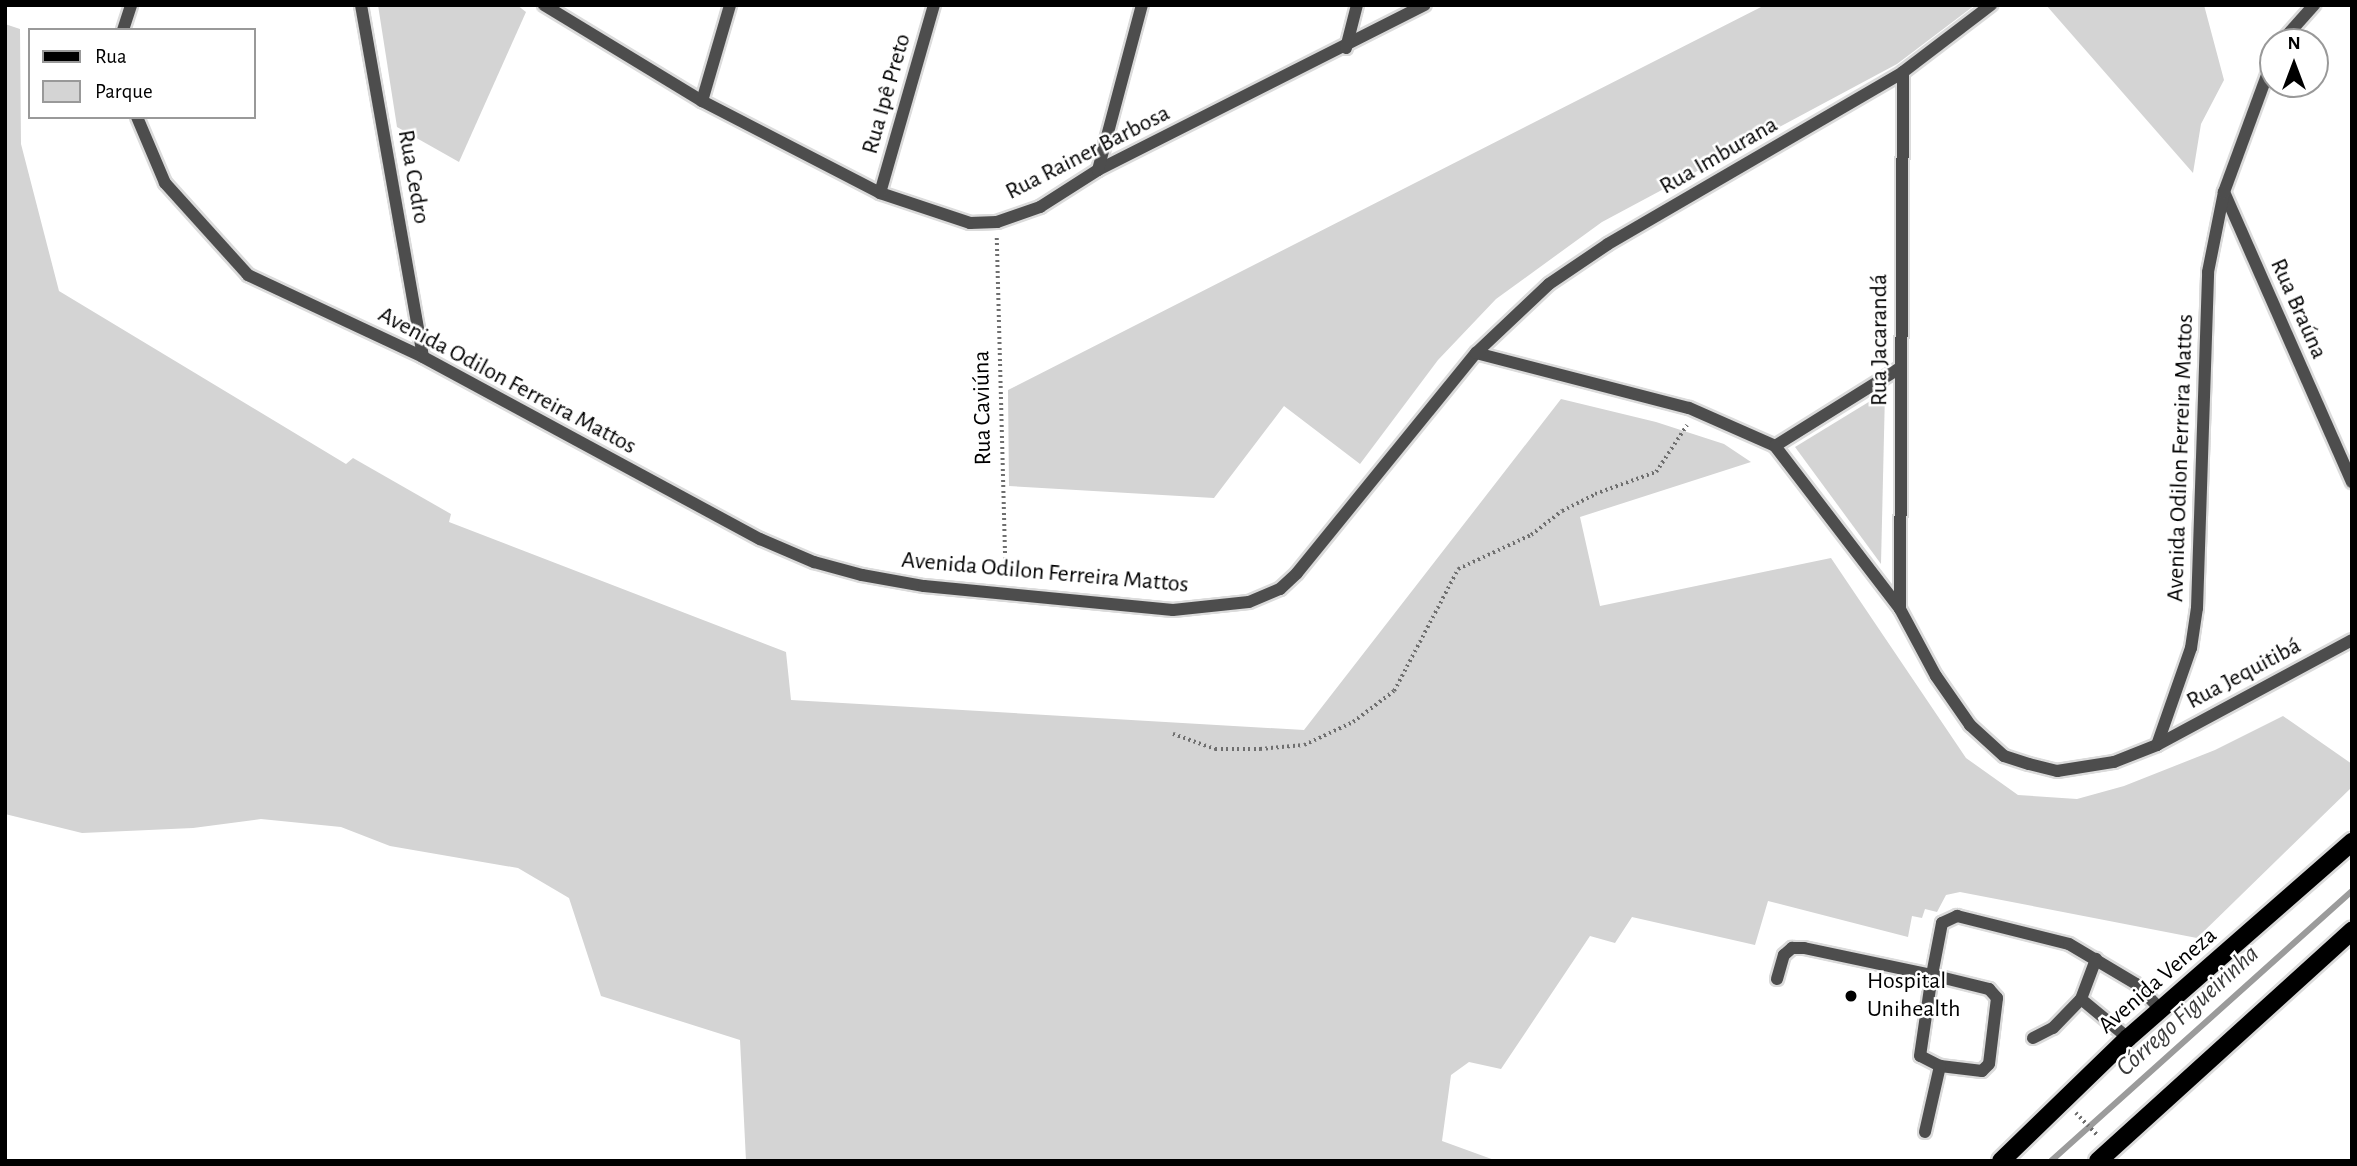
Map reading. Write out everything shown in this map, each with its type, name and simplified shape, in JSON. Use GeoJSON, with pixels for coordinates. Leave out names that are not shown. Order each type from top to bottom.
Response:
{"type":"FeatureCollection","features":[{"type":"Feature","properties":{"kind":"main road","name":"Avenida Veneza"},"geometry":{"type":"LineString","coordinates":[[2001,1161],[2127,1038],[2352,842]]}},
{"type":"Feature","properties":{"kind":"main road"},"geometry":{"type":"LineString","coordinates":[[2098,1161],[2352,931]]}},
{"type":"Feature","properties":{"kind":"street"},"geometry":{"type":"LineString","coordinates":[[124,28],[131,5]]}},
{"type":"Feature","properties":{"kind":"street","name":"Rua Cedro"},"geometry":{"type":"LineString","coordinates":[[361,5],[423,357]]}},
{"type":"Feature","properties":{"kind":"street","name":"Rua Rainer Barbosa"},"geometry":{"type":"LineString","coordinates":[[544,5],[702,101],[880,193],[970,223],[997,222],[1040,206],[1098,170],[1346,48],[1425,5]]}},
{"type":"Feature","properties":{"kind":"street"},"geometry":{"type":"LineString","coordinates":[[702,101],[730,5]]}},
{"type":"Feature","properties":{"kind":"street","name":"Rua Ipê Preto"},"geometry":{"type":"LineString","coordinates":[[880,193],[934,5]]}},
{"type":"Feature","properties":{"kind":"street"},"geometry":{"type":"LineString","coordinates":[[1098,170],[1142,5]]}},
{"type":"Feature","properties":{"kind":"street"},"geometry":{"type":"LineString","coordinates":[[1346,48],[1357,5]]}},
{"type":"Feature","properties":{"kind":"street","name":"Rua Imburana"},"geometry":{"type":"LineString","coordinates":[[1476,353],[1549,284],[1608,244],[1903,72],[1991,5]]}},
{"type":"Feature","properties":{"kind":"street"},"geometry":{"type":"LineString","coordinates":[[2293,28],[2314,5]]}},
{"type":"Feature","properties":{"kind":"street","name":"Rua Jacarandá"},"geometry":{"type":"LineString","coordinates":[[1900,609],[1903,72]]}},
{"type":"Feature","properties":{"kind":"street","name":"Avenida Odilon Ferreira Mattos"},"geometry":{"type":"LineString","coordinates":[[2157,745],[2191,648],[2197,608],[2208,272],[2224,192],[2259,97]]}},
{"type":"Feature","properties":{"kind":"street","name":"Avenida Odilon Ferreira Mattos"},"geometry":{"type":"LineString","coordinates":[[138,119],[166,183],[248,275],[423,357],[760,539],[814,562],[924,586],[1173,610],[1232,607],[1280,589],[1476,353]]}},
{"type":"Feature","properties":{"kind":"street","name":"Rua Braúna"},"geometry":{"type":"LineString","coordinates":[[2224,192],[2352,482]]}},
{"type":"Feature","properties":{"kind":"street"},"geometry":{"type":"LineString","coordinates":[[1476,353],[1689,408],[1775,446],[1900,609],[1961,714],[1985,743],[2004,756],[2057,771],[2082,769],[2157,745]]}},
{"type":"Feature","properties":{"kind":"street"},"geometry":{"type":"LineString","coordinates":[[1775,446],[1900,368]]}},
{"type":"Feature","properties":{"kind":"street","name":"Rua Jequitibá"},"geometry":{"type":"LineString","coordinates":[[2157,745],[2352,640]]}},
{"type":"Feature","properties":{"kind":"street"},"geometry":{"type":"LineString","coordinates":[[1777,979],[1784,955],[1792,948],[1804,948],[1933,975],[1989,989],[1999,1007],[1989,1065],[1973,1073],[1923,1061],[1918,1049],[1933,975],[1942,923],[1948,917],[2070,944],[2136,984],[2160,1009]]}},
{"type":"Feature","properties":{"kind":"street"},"geometry":{"type":"LineString","coordinates":[[2033,1038],[2053,1028],[2081,999],[2096,959]]}},
{"type":"Feature","properties":{"kind":"street"},"geometry":{"type":"LineString","coordinates":[[2081,999],[2127,1038]]}},
{"type":"Feature","properties":{"kind":"street"},"geometry":{"type":"LineString","coordinates":[[1925,1132],[1940,1066]]}},
{"type":"Feature","properties":{"kind":"path","name":"Rua Caviúna"},"geometry":{"type":"LineString","coordinates":[[997,222],[1007,593]]}},
{"type":"Feature","properties":{"kind":"path"},"geometry":{"type":"LineString","coordinates":[[1173,734],[1215,749],[1260,749],[1304,745],[1353,722],[1394,691],[1458,569],[1531,535],[1562,510],[1595,494],[1656,472],[1680,442]]}},
{"type":"Feature","properties":{"kind":"path"},"geometry":{"type":"LineString","coordinates":[[2075,1112],[2097,1135]]}},
{"type":"Feature","properties":{"kind":"green space"},"geometry":{"type":"Polygon","coordinates":[[[378,5],[517,5],[526,12],[459,162],[397,127],[378,5]]]}},
{"type":"Feature","properties":{"kind":"green space"},"geometry":{"type":"Polygon","coordinates":[[[1765,5],[1975,5],[1897,64],[1602,222],[1496,299],[1438,360],[1360,464],[1284,406],[1214,498],[1009,486],[1008,390],[1765,5]]]}},
{"type":"Feature","properties":{"kind":"green space"},"geometry":{"type":"Polygon","coordinates":[[[2046,5],[2204,5],[2224,80],[2201,124],[2193,173],[2046,5]]]}},
{"type":"Feature","properties":{"kind":"green space"},"geometry":{"type":"Polygon","coordinates":[[[5,24],[20,29],[21,144],[59,291],[346,464],[353,458],[451,514],[449,522],[786,652],[791,700],[1304,730],[1561,399],[1656,422],[1724,444],[1751,462],[1580,517],[1600,606],[1831,558],[1966,758],[2018,795],[2077,799],[2124,786],[2215,750],[2283,716],[2352,764],[2352,787],[2197,938],[1960,892],[1946,895],[1937,912],[1925,909],[1922,918],[1912,916],[1908,937],[1768,901],[1755,945],[1632,917],[1615,943],[1590,936],[1501,1069],[1469,1062],[1451,1075],[1442,1141],[1497,1161],[746,1161],[740,1040],[601,996],[569,898],[518,868],[390,846],[341,827],[261,819],[193,828],[82,833],[5,814],[5,24]]]}},
{"type":"Feature","properties":{"kind":"green space"},"geometry":{"type":"Polygon","coordinates":[[[1885,392],[1881,564],[1795,447],[1885,392]]]}},
{"type":"Feature","properties":{"kind":"waterway","name":"Córrego Figueirinha"},"geometry":{"type":"LineString","coordinates":[[2051,1161],[2352,891]]}},
{"type":"Feature","properties":{"kind":"place","name":"Hospital Unihealth"},"geometry":{"type":"Point","coordinates":[1851,996]}}]}
